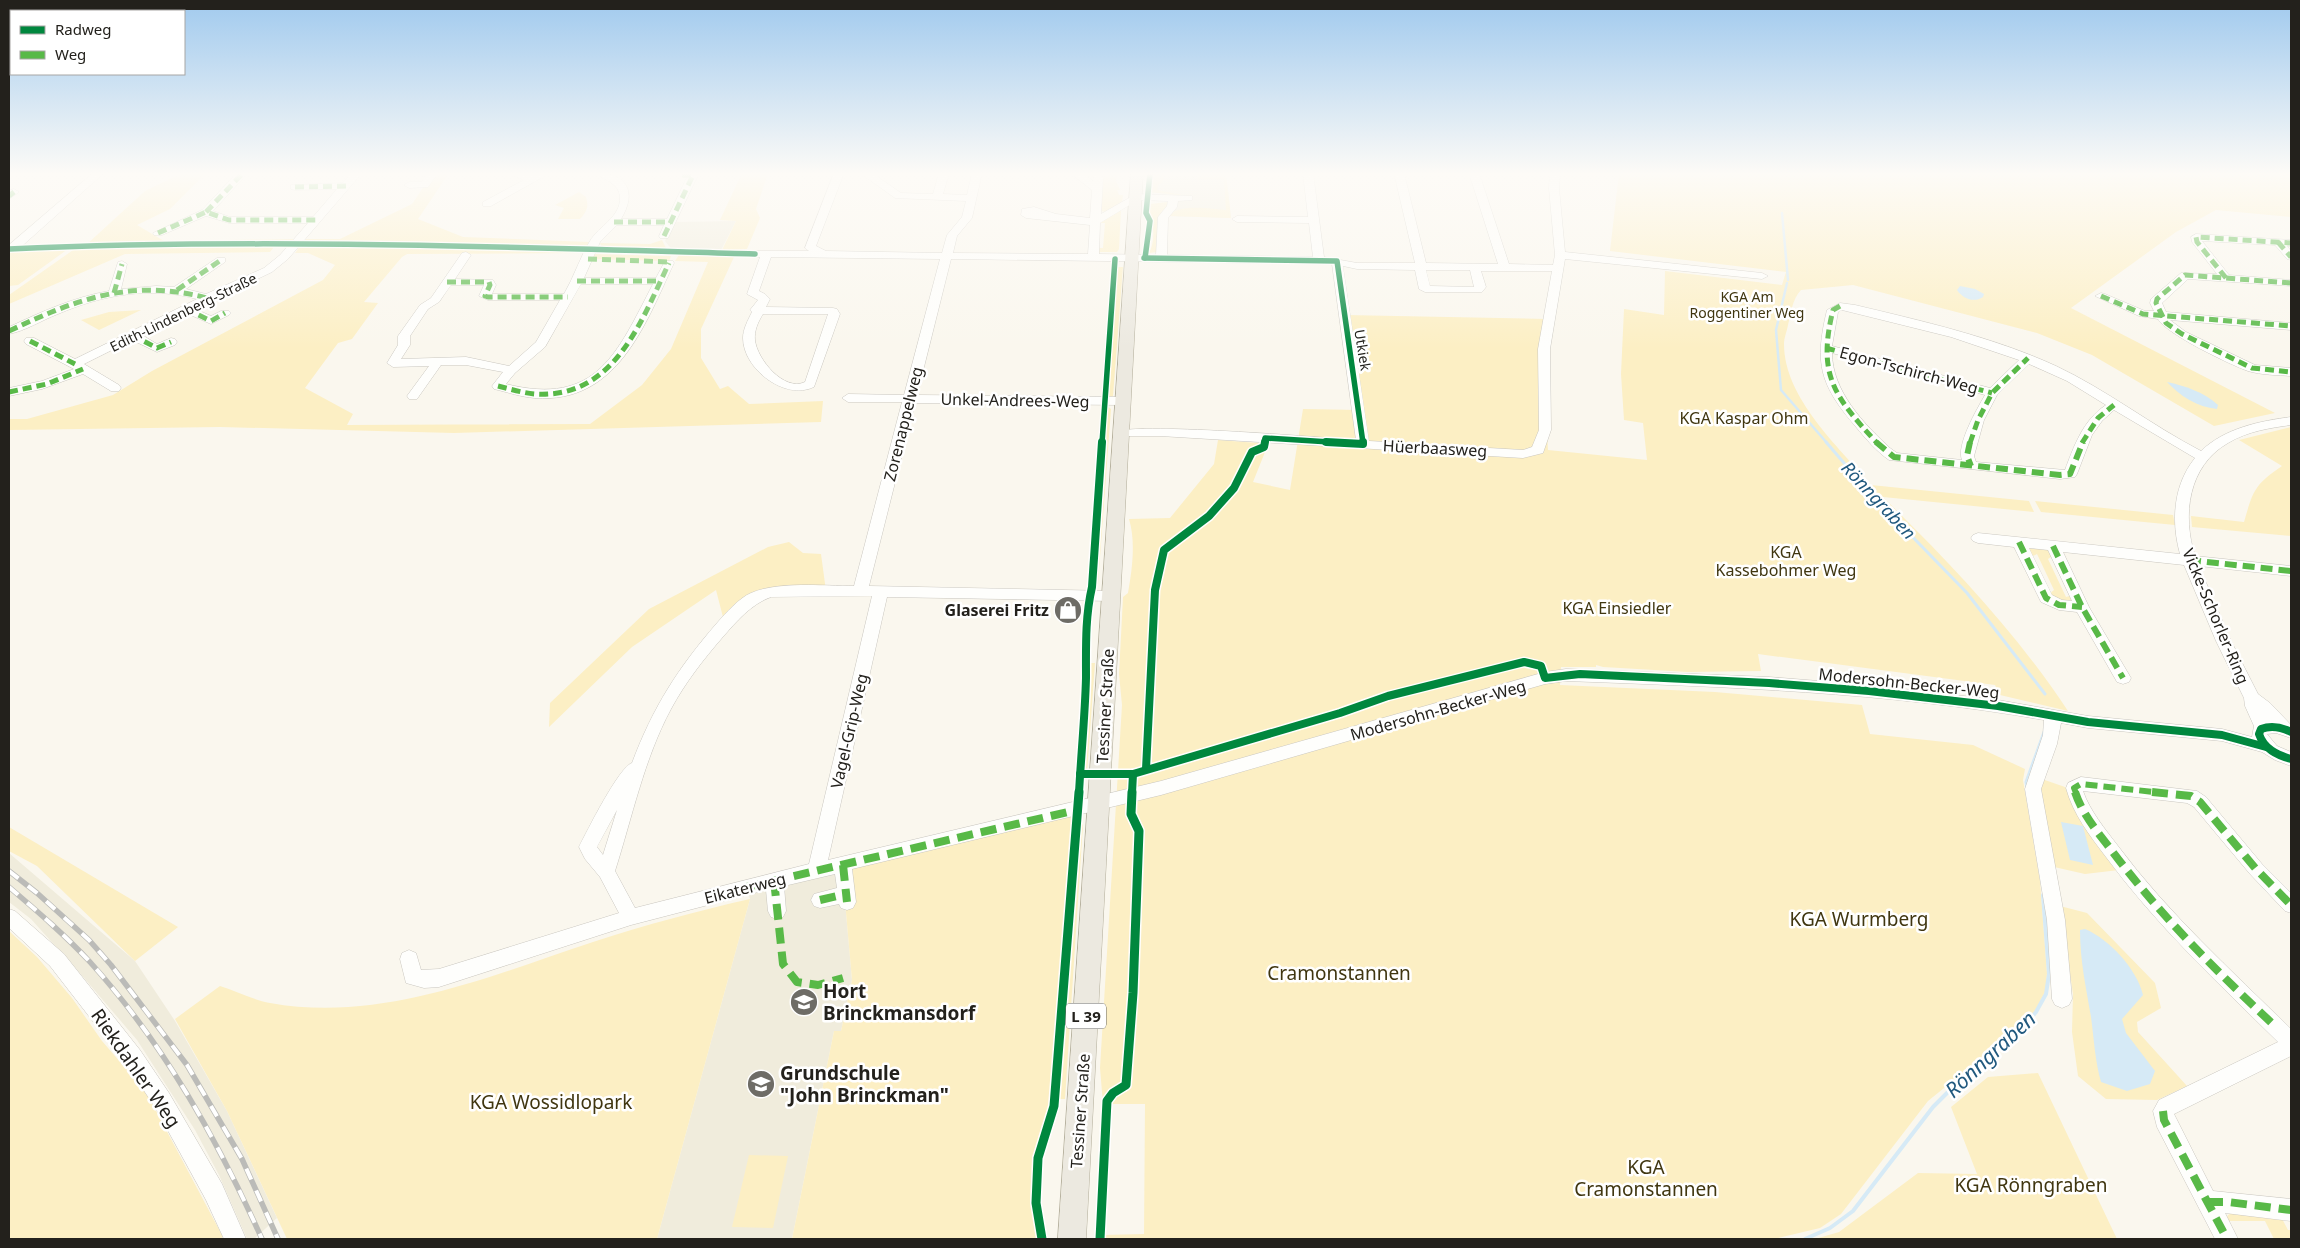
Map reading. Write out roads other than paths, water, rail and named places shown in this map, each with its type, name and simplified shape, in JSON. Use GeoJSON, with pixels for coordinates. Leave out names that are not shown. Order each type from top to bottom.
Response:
{"type":"FeatureCollection","features":[{"type":"Feature","properties":{"kind":"main road","name":"Tessiner Straße"},"geometry":{"type":"LineString","coordinates":[[1072,1239],[1134,231]]}},
{"type":"Feature","properties":{"kind":"street"},"geometry":{"type":"LineString","coordinates":[[9,248],[18,244],[33,231]]}},
{"type":"Feature","properties":{"kind":"street"},"geometry":{"type":"LineString","coordinates":[[158,233],[162,231]]}},
{"type":"Feature","properties":{"kind":"street","name":"Edith-Lindenberg-Straße"},"geometry":{"type":"LineString","coordinates":[[9,392],[30,390],[54,383],[132,335],[268,270],[284,257],[307,231]]}},
{"type":"Feature","properties":{"kind":"street"},"geometry":{"type":"LineString","coordinates":[[605,231],[595,241],[577,281],[541,344],[511,370],[498,386],[524,393],[554,394],[571,391],[600,378],[630,343],[669,263]]}},
{"type":"Feature","properties":{"kind":"street"},"geometry":{"type":"LineString","coordinates":[[664,236],[666,231]]}},
{"type":"Feature","properties":{"kind":"street"},"geometry":{"type":"LineString","coordinates":[[817,231],[810,248],[821,252],[820,255]]}},
{"type":"Feature","properties":{"kind":"street","name":"Zorenappelweg"},"geometry":{"type":"LineString","coordinates":[[860,591],[946,257],[952,235],[955,231]]}},
{"type":"Feature","properties":{"kind":"street"},"geometry":{"type":"LineString","coordinates":[[1093,259],[1095,231]]}},
{"type":"Feature","properties":{"kind":"street"},"geometry":{"type":"LineString","coordinates":[[1161,258],[1162,231]]}},
{"type":"Feature","properties":{"kind":"street"},"geometry":{"type":"LineString","coordinates":[[1315,231],[1319,260]]}},
{"type":"Feature","properties":{"kind":"street"},"geometry":{"type":"LineString","coordinates":[[1413,231],[1421,261],[1420,267],[1425,289],[1466,291],[1480,289],[1475,268]]}},
{"type":"Feature","properties":{"kind":"street"},"geometry":{"type":"LineString","coordinates":[[1493,231],[1505,268]]}},
{"type":"Feature","properties":{"kind":"street"},"geometry":{"type":"LineString","coordinates":[[756,310],[833,311],[834,314],[810,384],[805,388],[795,389],[776,379],[759,366],[751,353],[749,339],[756,310],[764,299],[753,294],[761,255],[1319,260],[1337,261],[1357,266],[1558,268],[1560,255],[1558,231]]}},
{"type":"Feature","properties":{"kind":"street"},"geometry":{"type":"LineString","coordinates":[[2226,278],[2196,242],[2196,237],[2291,243]]}},
{"type":"Feature","properties":{"kind":"street"},"geometry":{"type":"LineString","coordinates":[[2278,242],[2291,257]]}},
{"type":"Feature","properties":{"kind":"street"},"geometry":{"type":"LineString","coordinates":[[466,255],[435,300],[424,307],[404,336],[406,340],[393,363],[466,361],[511,370]]}},
{"type":"Feature","properties":{"kind":"street"},"geometry":{"type":"LineString","coordinates":[[1560,255],[1633,261],[1762,276]]}},
{"type":"Feature","properties":{"kind":"street"},"geometry":{"type":"LineString","coordinates":[[177,290],[220,260]]}},
{"type":"Feature","properties":{"kind":"street","name":"Utkiek"},"geometry":{"type":"LineString","coordinates":[[1337,261],[1363,444]]}},
{"type":"Feature","properties":{"kind":"street"},"geometry":{"type":"LineString","coordinates":[[114,293],[122,264]]}},
{"type":"Feature","properties":{"kind":"street","name":"Hüerbaasweg"},"geometry":{"type":"LineString","coordinates":[[1121,433],[1160,432],[1523,454],[1538,450],[1544,430],[1544,348],[1558,268]]}},
{"type":"Feature","properties":{"kind":"street"},"geometry":{"type":"LineString","coordinates":[[2291,284],[2226,278],[2182,277],[2157,299],[2156,304],[2166,323],[2182,334],[2245,365],[2259,369],[2291,372]]}},
{"type":"Feature","properties":{"kind":"street"},"geometry":{"type":"LineString","coordinates":[[577,281],[660,281]]}},
{"type":"Feature","properties":{"kind":"street"},"geometry":{"type":"LineString","coordinates":[[447,282],[489,282],[490,285],[485,296],[488,297],[568,297]]}},
{"type":"Feature","properties":{"kind":"street"},"geometry":{"type":"LineString","coordinates":[[9,332],[70,304],[114,293],[138,290],[177,290],[207,298]]}},
{"type":"Feature","properties":{"kind":"street"},"geometry":{"type":"LineString","coordinates":[[2101,296],[2134,312],[2161,316],[2291,326]]}},
{"type":"Feature","properties":{"kind":"street"},"geometry":{"type":"LineString","coordinates":[[2114,405],[2102,411],[2093,421],[2083,440],[2070,474],[2060,475],[1899,458],[1889,454],[1839,398],[1830,382],[1826,368],[1826,348],[1833,310],[1840,306],[1974,340],[2028,358],[2071,379],[2114,405],[2175,443],[2201,456]]}},
{"type":"Feature","properties":{"kind":"street"},"geometry":{"type":"LineString","coordinates":[[186,308],[211,320],[225,313]]}},
{"type":"Feature","properties":{"kind":"street"},"geometry":{"type":"LineString","coordinates":[[132,335],[154,350],[171,342]]}},
{"type":"Feature","properties":{"kind":"street"},"geometry":{"type":"LineString","coordinates":[[30,341],[115,388]]}},
{"type":"Feature","properties":{"kind":"street","name":"Egon-Tschirch-Weg"},"geometry":{"type":"LineString","coordinates":[[1826,348],[1992,393]]}},
{"type":"Feature","properties":{"kind":"street"},"geometry":{"type":"LineString","coordinates":[[1971,466],[1967,456],[1968,448],[1978,420],[1992,393],[2028,358]]}},
{"type":"Feature","properties":{"kind":"street"},"geometry":{"type":"LineString","coordinates":[[411,392],[424,384],[437,363]]}},
{"type":"Feature","properties":{"kind":"street","name":"Unkel-Andrees-Weg"},"geometry":{"type":"LineString","coordinates":[[848,398],[1123,402]]}},
{"type":"Feature","properties":{"kind":"street","name":"Vicke-Schorler-Ring"},"geometry":{"type":"LineString","coordinates":[[2266,747],[2260,738],[2261,729],[2252,698],[2226,648],[2189,560],[2183,537],[2185,495],[2189,481],[2201,456],[2215,444],[2233,434],[2291,421]]}},
{"type":"Feature","properties":{"kind":"street"},"geometry":{"type":"LineString","coordinates":[[1978,538],[2291,571]]}},
{"type":"Feature","properties":{"kind":"street"},"geometry":{"type":"LineString","coordinates":[[2019,542],[2046,598],[2059,605],[2082,607]]}},
{"type":"Feature","properties":{"kind":"street"},"geometry":{"type":"LineString","coordinates":[[2053,546],[2082,607],[2123,678]]}},
{"type":"Feature","properties":{"kind":"street"},"geometry":{"type":"LineString","coordinates":[[606,872],[641,761],[662,710],[677,684],[730,619],[755,597],[771,592],[860,591],[1112,596]]}},
{"type":"Feature","properties":{"kind":"street","name":"Vagel-Grip-Weg"},"geometry":{"type":"LineString","coordinates":[[817,870],[881,591]]}},
{"type":"Feature","properties":{"kind":"street","name":"Modersohn-Becker-Weg"},"geometry":{"type":"LineString","coordinates":[[1099,804],[1321,744],[1545,678],[1566,675],[1808,686],[1998,706],[2052,716],[2222,735],[2266,747]]}},
{"type":"Feature","properties":{"kind":"street","name":"Vicke-Schorler-Ring"},"geometry":{"type":"LineString","coordinates":[[2252,698],[2287,730]]}},
{"type":"Feature","properties":{"kind":"street"},"geometry":{"type":"LineString","coordinates":[[2052,716],[2052,732],[2034,776],[2033,789],[2050,878],[2060,956],[2062,999]]}},
{"type":"Feature","properties":{"kind":"street","name":"Vicke-Schorler-Ring"},"geometry":{"type":"LineString","coordinates":[[2261,729],[2274,726],[2287,730]]}},
{"type":"Feature","properties":{"kind":"street","name":"Modersohn-Becker-Weg"},"geometry":{"type":"LineString","coordinates":[[2222,735],[2261,729]]}},
{"type":"Feature","properties":{"kind":"street"},"geometry":{"type":"LineString","coordinates":[[2266,747],[2290,760]]}},
{"type":"Feature","properties":{"kind":"street"},"geometry":{"type":"LineString","coordinates":[[631,917],[606,872],[588,847],[624,781],[641,761]]}},
{"type":"Feature","properties":{"kind":"street"},"geometry":{"type":"LineString","coordinates":[[2291,904],[2256,868],[2200,802],[2191,796],[2081,784],[2074,788],[2076,798],[2125,871],[2190,944],[2291,1042]]}},
{"type":"Feature","properties":{"kind":"street","name":"Eikaterweg"},"geometry":{"type":"LineString","coordinates":[[409,959],[413,977],[424,979],[439,978],[631,917],[774,880],[1099,804]]}},
{"type":"Feature","properties":{"kind":"street"},"geometry":{"type":"LineString","coordinates":[[820,900],[846,898],[843,865]]}},
{"type":"Feature","properties":{"kind":"street"},"geometry":{"type":"LineString","coordinates":[[774,880],[777,911]]}},
{"type":"Feature","properties":{"kind":"street","name":"Riekdahler Weg"},"geometry":{"type":"LineString","coordinates":[[9,916],[58,960],[133,1057],[162,1100],[214,1192],[235,1239]]}},
{"type":"Feature","properties":{"kind":"street"},"geometry":{"type":"LineString","coordinates":[[2227,1239],[2166,1124],[2163,1111],[2166,1107],[2291,1046]]}},
{"type":"Feature","properties":{"kind":"street"},"geometry":{"type":"LineString","coordinates":[[2208,1202],[2228,1202],[2291,1210]]}},
{"type":"Feature","properties":{"kind":"water"},"geometry":{"type":"Polygon","coordinates":[[[1960,286],[1975,289],[1984,294],[1983,297],[1976,300],[1965,298],[1957,290],[1960,286]]]}},
{"type":"Feature","properties":{"kind":"water"},"geometry":{"type":"Polygon","coordinates":[[[2167,382],[2200,393],[2213,400],[2218,405],[2217,409],[2189,400],[2167,382]]]}},
{"type":"Feature","properties":{"kind":"water"},"geometry":{"type":"Polygon","coordinates":[[[2061,822],[2083,826],[2093,865],[2070,860],[2061,822]]]}},
{"type":"Feature","properties":{"kind":"water"},"geometry":{"type":"Polygon","coordinates":[[[2085,929],[2103,940],[2121,956],[2140,985],[2143,995],[2122,1019],[2126,1033],[2155,1071],[2150,1084],[2127,1091],[2101,1082],[2081,952],[2080,930],[2085,929]]]}},
{"type":"Feature","properties":{"kind":"waterway","name":"Rönngraben"},"geometry":{"type":"LineString","coordinates":[[1784,231],[1788,280]]}},
{"type":"Feature","properties":{"kind":"waterway","name":"Rönngraben"},"geometry":{"type":"LineString","coordinates":[[1787,283],[1776,330],[1781,390],[1827,443]]}},
{"type":"Feature","properties":{"kind":"waterway","name":"Rönngraben"},"geometry":{"type":"LineString","coordinates":[[1826,442],[1868,491],[1967,593],[2045,694]]}},
{"type":"Feature","properties":{"kind":"waterway","name":"Rönngraben"},"geometry":{"type":"LineString","coordinates":[[2027,788],[2026,782],[2044,732]]}},
{"type":"Feature","properties":{"kind":"waterway","name":"Rönngraben"},"geometry":{"type":"LineString","coordinates":[[1805,1239],[1830,1228],[1853,1211],[1933,1107],[1970,1070],[2025,1025],[2036,1012],[2046,994],[2049,974],[2043,895]]}},
{"type":"Feature","properties":{"kind":"railway"},"geometry":{"type":"LineString","coordinates":[[9,871],[37,893],[89,940],[111,965],[187,1065],[242,1159],[278,1239]]}},
{"type":"Feature","properties":{"kind":"railway"},"geometry":{"type":"LineString","coordinates":[[9,887],[51,923],[90,962],[142,1026],[165,1059],[207,1129],[227,1165],[262,1239]]}},
{"type":"Feature","properties":{"kind":"place","name":"Glaserei Fritz"},"geometry":{"type":"Point","coordinates":[1068,610]}},
{"type":"Feature","properties":{"kind":"place","name":"Hort Brinckmansdorf"},"geometry":{"type":"Point","coordinates":[804,1002]}},
{"type":"Feature","properties":{"kind":"place","name":"Grundschule \"John Brinckman\""},"geometry":{"type":"Point","coordinates":[761,1084]}},
{"type":"Feature","properties":{"kind":"park label","name":"KGA Am Roggentiner Weg"},"geometry":{"type":"Point","coordinates":[1747,304]}},
{"type":"Feature","properties":{"kind":"park label","name":"KGA Kaspar Ohm"},"geometry":{"type":"Point","coordinates":[1744,418]}},
{"type":"Feature","properties":{"kind":"park label","name":"KGA Kassebohmer Weg"},"geometry":{"type":"Point","coordinates":[1786,561]}},
{"type":"Feature","properties":{"kind":"park label","name":"KGA Einsiedler"},"geometry":{"type":"Point","coordinates":[1617,608]}},
{"type":"Feature","properties":{"kind":"park label","name":"KGA Wurmberg"},"geometry":{"type":"Point","coordinates":[1859,919]}},
{"type":"Feature","properties":{"kind":"park label","name":"Cramonstannen"},"geometry":{"type":"Point","coordinates":[1339,973]}},
{"type":"Feature","properties":{"kind":"park label","name":"KGA Wossidlopark"},"geometry":{"type":"Point","coordinates":[551,1102]}},
{"type":"Feature","properties":{"kind":"park label","name":"KGA Cramonstannen"},"geometry":{"type":"Point","coordinates":[1646,1178]}},
{"type":"Feature","properties":{"kind":"park label","name":"KGA Rönngraben"},"geometry":{"type":"Point","coordinates":[2031,1185]}}]}
